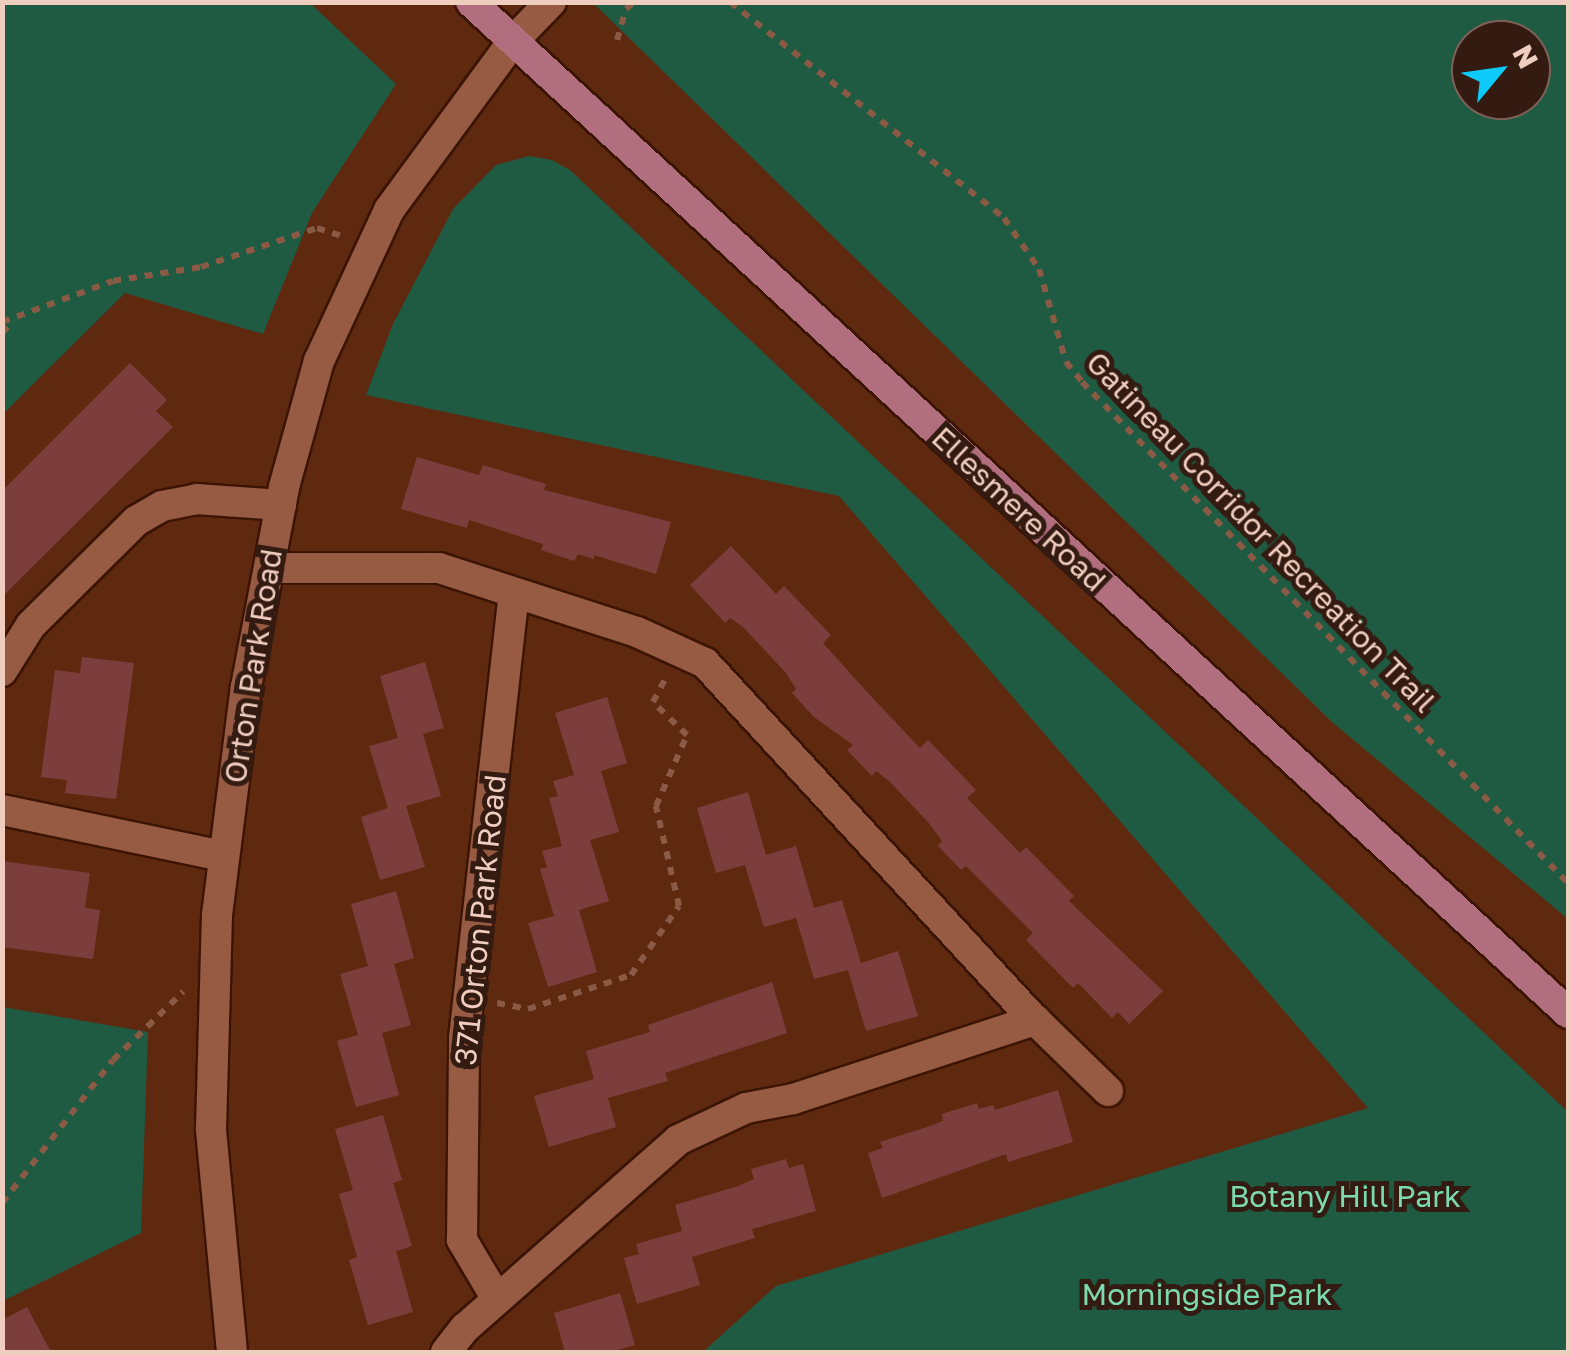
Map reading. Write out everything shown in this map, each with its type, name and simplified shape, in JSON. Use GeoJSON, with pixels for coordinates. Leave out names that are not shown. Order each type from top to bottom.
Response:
{"type":"FeatureCollection","features":[{"type":"Feature","properties":{"kind":"main road","name":"Ellesmere Road"},"geometry":{"type":"LineString","coordinates":[[471,2],[1568,1014]]}},
{"type":"Feature","properties":{"kind":"street","name":"Orton Park Road"},"geometry":{"type":"LineString","coordinates":[[232,1352],[212,1129],[215,962],[223,856],[246,688],[281,505],[319,361],[370,245],[389,210],[514,40],[551,2]]}},
{"type":"Feature","properties":{"kind":"street"},"geometry":{"type":"LineString","coordinates":[[2,671],[31,625],[136,522],[162,506],[197,499],[281,505]]}},
{"type":"Feature","properties":{"kind":"street"},"geometry":{"type":"LineString","coordinates":[[270,568],[439,568],[637,632],[705,663],[1035,1020],[1108,1091]]}},
{"type":"Feature","properties":{"kind":"street","name":"371 Orton Park Road"},"geometry":{"type":"LineString","coordinates":[[497,1299],[462,1240],[464,1038],[514,593]]}},
{"type":"Feature","properties":{"kind":"street"},"geometry":{"type":"LineString","coordinates":[[2,810],[223,856]]}},
{"type":"Feature","properties":{"kind":"street"},"geometry":{"type":"LineString","coordinates":[[446,1352],[497,1299],[678,1140],[746,1108],[793,1099],[1035,1020]]}},
{"type":"Feature","properties":{"kind":"path"},"geometry":{"type":"LineString","coordinates":[[617,40],[626,10],[634,2]]}},
{"type":"Feature","properties":{"kind":"path","name":"Gatineau Corridor Recreation Trail"},"geometry":{"type":"LineString","coordinates":[[730,2],[1004,218],[1039,269],[1066,362],[1082,382],[1568,883]]}},
{"type":"Feature","properties":{"kind":"path"},"geometry":{"type":"LineString","coordinates":[[2,322],[113,281],[201,268],[317,228],[370,245]]}},
{"type":"Feature","properties":{"kind":"path"},"geometry":{"type":"LineString","coordinates":[[2,333],[13,320]]}},
{"type":"Feature","properties":{"kind":"path"},"geometry":{"type":"LineString","coordinates":[[469,998],[528,1009],[631,976],[679,906],[656,806],[687,735],[654,702],[680,651]]}},
{"type":"Feature","properties":{"kind":"path"},"geometry":{"type":"LineString","coordinates":[[2,1204],[114,1060],[215,962]]}},
{"type":"Feature","properties":{"kind":"green space"},"geometry":{"type":"Polygon","coordinates":[[[3,2],[310,3],[396,84],[312,213],[263,334],[125,293],[3,414],[3,2]]]}},
{"type":"Feature","properties":{"kind":"green space"},"geometry":{"type":"Polygon","coordinates":[[[593,3],[1568,3],[1568,919],[1332,722],[593,3]]]}},
{"type":"Feature","properties":{"kind":"green space"},"geometry":{"type":"Polygon","coordinates":[[[529,156],[552,160],[570,170],[1568,1112],[1568,1352],[703,1352],[776,1286],[1368,1108],[839,496],[366,395],[393,324],[453,209],[496,165],[529,156]]]}},
{"type":"Feature","properties":{"kind":"green space"},"geometry":{"type":"Polygon","coordinates":[[[3,1007],[148,1032],[141,1233],[3,1301],[3,1007]]]}},
{"type":"Feature","properties":{"kind":"building"},"geometry":{"type":"Polygon","coordinates":[[[130,363],[167,400],[156,411],[173,427],[2,597],[2,491],[130,363]]]}},
{"type":"Feature","properties":{"kind":"building"},"geometry":{"type":"Polygon","coordinates":[[[417,457],[479,475],[483,465],[546,484],[544,490],[671,522],[656,574],[594,555],[594,559],[578,554],[574,561],[541,550],[543,544],[469,520],[467,528],[401,509],[417,457]]]}},
{"type":"Feature","properties":{"kind":"building"},"geometry":{"type":"Polygon","coordinates":[[[731,546],[776,594],[784,586],[831,635],[823,643],[867,692],[920,748],[928,740],[976,790],[967,798],[1020,853],[1026,847],[1074,896],[1069,901],[1163,991],[1129,1024],[1118,1012],[1112,1018],[1078,983],[1073,988],[1026,940],[1033,933],[966,866],[961,870],[938,846],[942,841],[928,822],[889,781],[876,771],[872,776],[847,750],[853,745],[814,717],[792,693],[796,689],[786,673],[743,627],[730,618],[725,623],[690,585],[731,546]]]}},
{"type":"Feature","properties":{"kind":"building"},"geometry":{"type":"Polygon","coordinates":[[[82,657],[134,663],[116,799],[65,793],[67,780],[41,777],[55,670],[80,673],[82,657]]]}},
{"type":"Feature","properties":{"kind":"building"},"geometry":{"type":"Polygon","coordinates":[[[425,662],[444,728],[423,734],[441,796],[406,806],[425,867],[380,880],[361,817],[388,808],[369,746],[398,738],[380,676],[425,662]]]}},
{"type":"Feature","properties":{"kind":"building"},"geometry":{"type":"Polygon","coordinates":[[[607,697],[627,763],[601,771],[619,832],[590,840],[609,901],[579,910],[597,972],[548,987],[528,923],[554,916],[540,869],[547,867],[542,851],[562,846],[549,798],[558,796],[553,781],[574,775],[555,713],[607,697]]]}},
{"type":"Feature","properties":{"kind":"building"},"geometry":{"type":"Polygon","coordinates":[[[748,792],[766,855],[796,846],[814,908],[842,900],[861,963],[898,951],[918,1016],[866,1031],[848,970],[814,979],[796,918],[764,927],[745,865],[716,873],[697,808],[748,792]]]}},
{"type":"Feature","properties":{"kind":"building"},"geometry":{"type":"Polygon","coordinates":[[[2,861],[90,873],[85,908],[100,910],[93,959],[2,947],[2,861]]]}},
{"type":"Feature","properties":{"kind":"building"},"geometry":{"type":"Polygon","coordinates":[[[396,891],[414,958],[394,964],[411,1025],[382,1033],[399,1095],[356,1107],[337,1041],[358,1035],[340,974],[368,966],[351,904],[396,891]]]}},
{"type":"Feature","properties":{"kind":"building"},"geometry":{"type":"Polygon","coordinates":[[[772,982],[787,1033],[665,1073],[668,1081],[608,1098],[616,1127],[549,1147],[534,1096],[594,1079],[586,1051],[650,1032],[648,1025],[772,982]]]}},
{"type":"Feature","properties":{"kind":"building"},"geometry":{"type":"Polygon","coordinates":[[[1058,1090],[1073,1142],[1008,1162],[1006,1154],[882,1198],[868,1153],[883,1148],[880,1142],[943,1121],[942,1114],[977,1103],[979,1109],[993,1105],[995,1110],[1058,1090]]]}},
{"type":"Feature","properties":{"kind":"building"},"geometry":{"type":"Polygon","coordinates":[[[383,1115],[402,1180],[393,1183],[412,1246],[396,1251],[413,1312],[368,1325],[349,1260],[357,1257],[339,1194],[353,1190],[335,1129],[383,1115]]]}},
{"type":"Feature","properties":{"kind":"building"},"geometry":{"type":"Polygon","coordinates":[[[786,1159],[789,1168],[803,1164],[816,1211],[752,1229],[755,1238],[692,1257],[700,1285],[637,1304],[624,1258],[639,1254],[636,1244],[682,1231],[675,1205],[738,1186],[754,1179],[751,1169],[786,1159]]]}},
{"type":"Feature","properties":{"kind":"building"},"geometry":{"type":"Polygon","coordinates":[[[620,1293],[635,1345],[610,1352],[565,1352],[554,1313],[620,1293]]]}},
{"type":"Feature","properties":{"kind":"building"},"geometry":{"type":"Polygon","coordinates":[[[27,1307],[51,1352],[2,1352],[2,1320],[27,1307]]]}},
{"type":"Feature","properties":{"kind":"park label","name":"Botany Hill Park"},"geometry":{"type":"Point","coordinates":[1345,1196]}},
{"type":"Feature","properties":{"kind":"park label","name":"Morningside Park"},"geometry":{"type":"Point","coordinates":[1207,1294]}}]}
